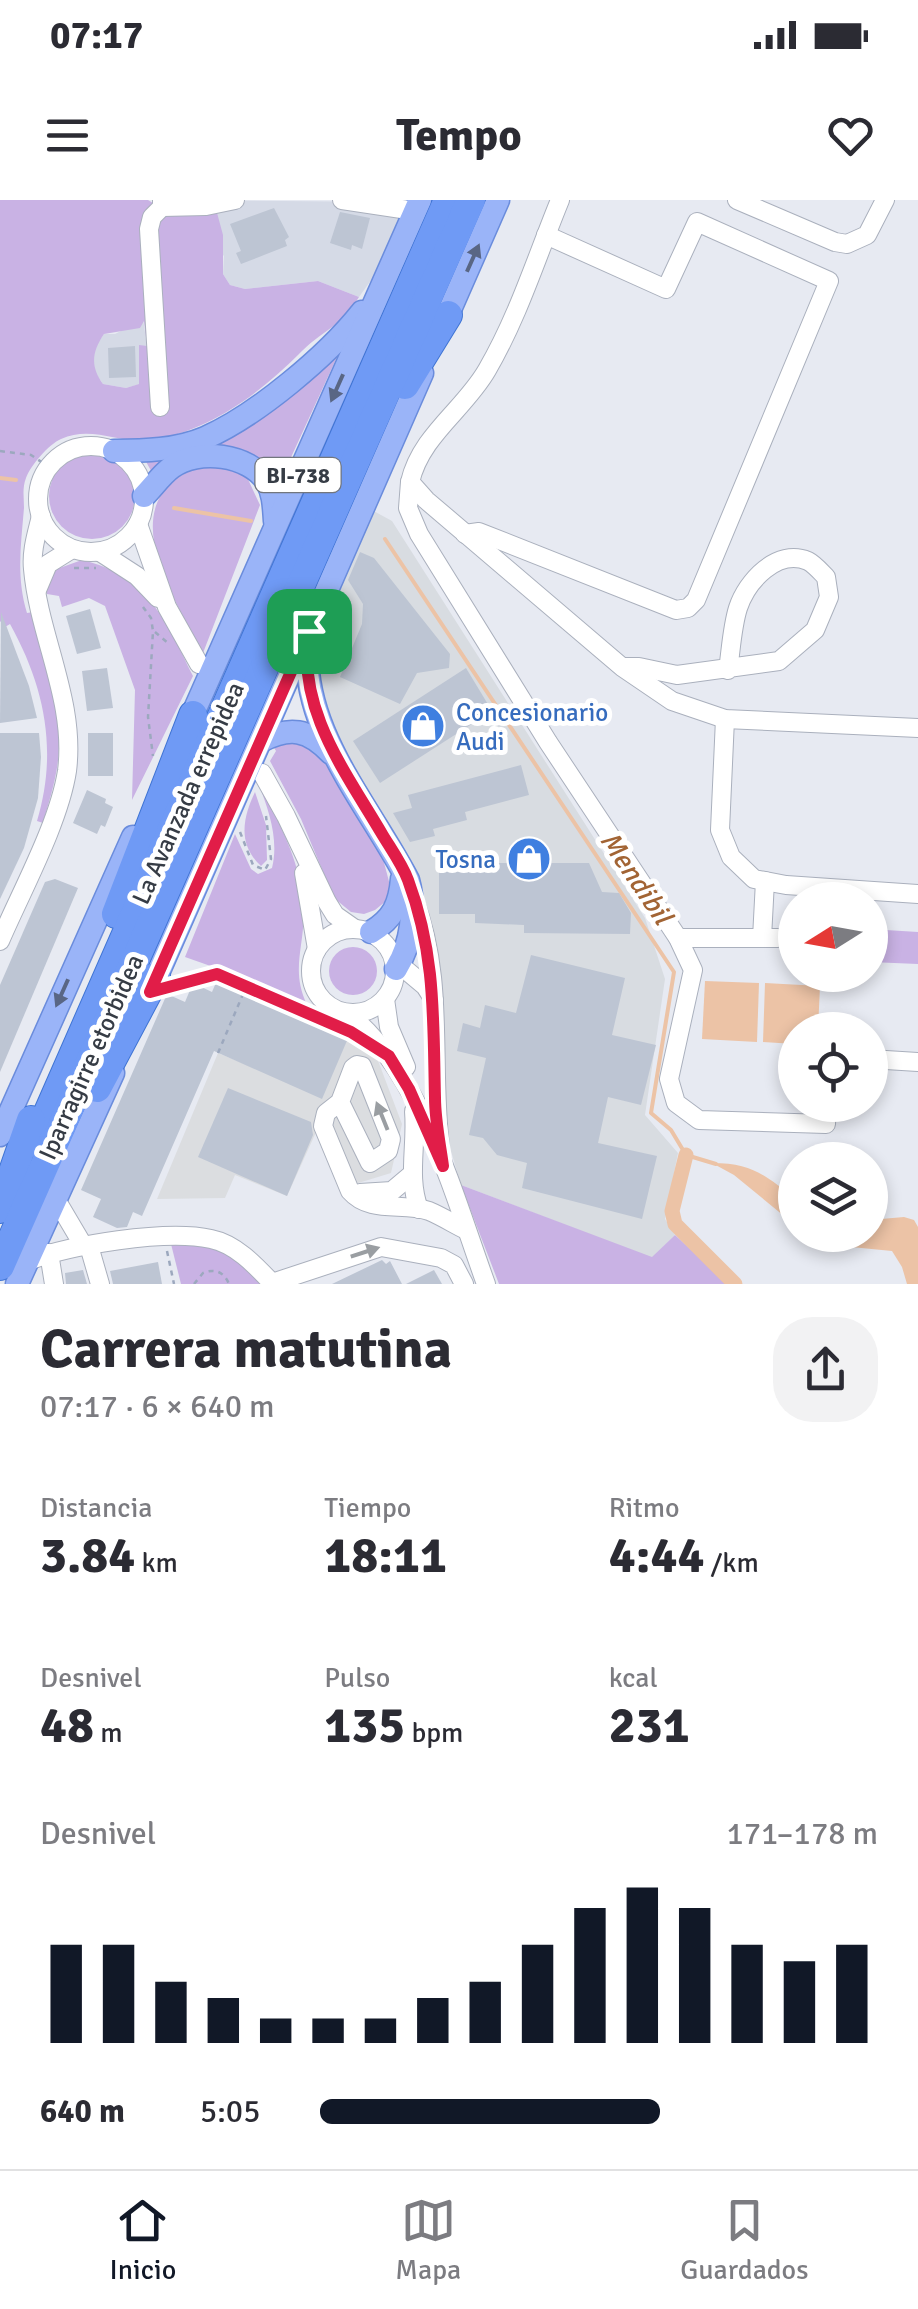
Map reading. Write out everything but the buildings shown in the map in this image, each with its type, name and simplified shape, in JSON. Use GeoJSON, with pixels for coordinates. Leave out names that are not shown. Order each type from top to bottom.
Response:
{"type":"FeatureCollection","features":[{"type":"Feature","properties":{"kind":"highway","name":"La Avanzada errepidea"},"geometry":{"type":"LineString","coordinates":[[0,1220],[448,200]]}},
{"type":"Feature","properties":{"kind":"highway","name":"La Avanzada errepidea"},"geometry":{"type":"LineString","coordinates":[[19,1263],[280,637],[470,200]]}},
{"type":"Feature","properties":{"kind":"highway"},"geometry":{"type":"LineString","coordinates":[[280,637],[410,375],[448,315]]}},
{"type":"Feature","properties":{"kind":"highway"},"geometry":{"type":"LineString","coordinates":[[0,1209],[20,1148],[193,715]]}},
{"type":"Feature","properties":{"kind":"highway"},"geometry":{"type":"LineString","coordinates":[[19,1263],[153,985]]}},
{"type":"Feature","properties":{"kind":"main road","name":"BI-738"},"geometry":{"type":"LineString","coordinates":[[309,631],[498,200]]}},
{"type":"Feature","properties":{"kind":"main road","name":"BI-738"},"geometry":{"type":"LineString","coordinates":[[193,715],[418,206]]}},
{"type":"Feature","properties":{"kind":"main road"},"geometry":{"type":"LineString","coordinates":[[114,451],[186,444],[236,420],[318,360],[382,285]]}},
{"type":"Feature","properties":{"kind":"main road"},"geometry":{"type":"LineString","coordinates":[[144,496],[173,466],[199,457],[240,460],[266,480],[276,524]]}},
{"type":"Feature","properties":{"kind":"main road"},"geometry":{"type":"LineString","coordinates":[[309,631],[306,676],[316,711],[340,764],[401,866],[412,895],[409,937],[397,964]]}},
{"type":"Feature","properties":{"kind":"main road","name":"Iparragirre etorbidea"},"geometry":{"type":"LineString","coordinates":[[17,1284],[19,1263],[61,1208],[153,985],[309,631]]}},
{"type":"Feature","properties":{"kind":"main road","name":"Iparragirre etorbidea"},"geometry":{"type":"LineString","coordinates":[[2,1126],[193,715]]}},
{"type":"Feature","properties":{"kind":"main road"},"geometry":{"type":"LineString","coordinates":[[260,742],[281,731],[300,730],[313,737],[340,764]]}},
{"type":"Feature","properties":{"kind":"main road"},"geometry":{"type":"LineString","coordinates":[[363,930],[388,921],[396,908],[402,883],[401,866]]}},
{"type":"Feature","properties":{"kind":"street"},"geometry":{"type":"LineString","coordinates":[[160,408],[149,229],[152,217],[162,204],[206,206],[235,200]]}},
{"type":"Feature","properties":{"kind":"street"},"geometry":{"type":"LineString","coordinates":[[342,200],[418,206]]}},
{"type":"Feature","properties":{"kind":"street"},"geometry":{"type":"LineString","coordinates":[[560,200],[516,311],[486,372],[424,446],[414,464],[408,508],[418,534],[548,742],[678,938],[693,970],[669,1079],[676,1102],[699,1120],[826,1122]]}},
{"type":"Feature","properties":{"kind":"street"},"geometry":{"type":"LineString","coordinates":[[737,200],[847,244],[867,236],[885,200]]}},
{"type":"Feature","properties":{"kind":"street"},"geometry":{"type":"LineString","coordinates":[[466,534],[479,532],[676,610],[688,608],[696,600],[829,280],[697,222],[666,289],[546,236]]}},
{"type":"Feature","properties":{"kind":"street"},"geometry":{"type":"LineString","coordinates":[[99,560],[138,524],[144,496],[135,470],[114,451],[96,446],[62,455],[49,467],[38,499],[41,516],[48,530],[72,549],[136,576],[168,607]]}},
{"type":"Feature","properties":{"kind":"street"},"geometry":{"type":"LineString","coordinates":[[410,482],[622,668],[672,701],[725,719],[918,728]]}},
{"type":"Feature","properties":{"kind":"street"},"geometry":{"type":"LineString","coordinates":[[0,942],[52,819],[67,771],[66,720],[59,674],[37,591],[33,556],[41,516]]}},
{"type":"Feature","properties":{"kind":"street"},"geometry":{"type":"LineString","coordinates":[[138,524],[150,566],[199,664]]}},
{"type":"Feature","properties":{"kind":"street"},"geometry":{"type":"LineString","coordinates":[[37,591],[48,564],[72,549]]}},
{"type":"Feature","properties":{"kind":"street"},"geometry":{"type":"LineString","coordinates":[[622,668],[639,667],[677,676],[728,670],[780,661],[815,630],[829,597],[826,576],[809,562],[787,558],[766,568],[748,587],[738,609],[728,670]]}},
{"type":"Feature","properties":{"kind":"street"},"geometry":{"type":"LineString","coordinates":[[725,719],[720,830],[730,857],[754,879],[786,886],[918,894]]}},
{"type":"Feature","properties":{"kind":"street"},"geometry":{"type":"LineString","coordinates":[[262,773],[335,914],[386,944],[397,964],[425,986],[434,1000]]}},
{"type":"Feature","properties":{"kind":"street"},"geometry":{"type":"LineString","coordinates":[[286,816],[307,884],[317,949],[311,966],[313,985],[340,1019],[372,1034],[409,1089],[443,1166]]}},
{"type":"Feature","properties":{"kind":"street"},"geometry":{"type":"LineString","coordinates":[[678,938],[770,938],[765,881]]}},
{"type":"Feature","properties":{"kind":"street"},"geometry":{"type":"LineString","coordinates":[[412,895],[427,939],[434,1000],[435,1102],[443,1166]]}},
{"type":"Feature","properties":{"kind":"street"},"geometry":{"type":"LineString","coordinates":[[317,949],[338,932],[363,930]]}},
{"type":"Feature","properties":{"kind":"street"},"geometry":{"type":"LineString","coordinates":[[340,1019],[368,1011],[386,999],[394,985],[397,964]]}},
{"type":"Feature","properties":{"kind":"street"},"geometry":{"type":"LineString","coordinates":[[386,999],[389,1027],[428,1115],[486,1284]]}},
{"type":"Feature","properties":{"kind":"street"},"geometry":{"type":"LineString","coordinates":[[888,1060],[918,1062]]}},
{"type":"Feature","properties":{"kind":"street"},"geometry":{"type":"LineString","coordinates":[[340,1102],[367,1160],[374,1164],[388,1151],[391,1139],[362,1066],[353,1068],[340,1102],[326,1113],[323,1126],[350,1191],[364,1202],[423,1210],[466,1230]]}},
{"type":"Feature","properties":{"kind":"street"},"geometry":{"type":"LineString","coordinates":[[409,1089],[416,1132],[412,1190],[423,1210]]}},
{"type":"Feature","properties":{"kind":"street"},"geometry":{"type":"LineString","coordinates":[[350,1191],[392,1191],[412,1174]]}},
{"type":"Feature","properties":{"kind":"street"},"geometry":{"type":"LineString","coordinates":[[423,1210],[455,1200]]}},
{"type":"Feature","properties":{"kind":"street"},"geometry":{"type":"LineString","coordinates":[[61,1208],[86,1245],[100,1284]]}},
{"type":"Feature","properties":{"kind":"street"},"geometry":{"type":"LineString","coordinates":[[19,1263],[86,1245],[164,1238],[213,1239],[244,1255],[272,1284],[380,1247],[441,1258],[454,1265],[464,1284]]}},
{"type":"Feature","properties":{"kind":"street"},"geometry":{"type":"LineString","coordinates":[[19,1263],[54,1284]]}},
{"type":"Feature","properties":{"kind":"path"},"geometry":{"type":"LineString","coordinates":[[0,451],[31,455],[49,467]]}},
{"type":"Feature","properties":{"kind":"path"},"geometry":{"type":"LineString","coordinates":[[64,570],[99,560]]}},
{"type":"Feature","properties":{"kind":"path"},"geometry":{"type":"LineString","coordinates":[[142,606],[153,631],[148,717],[150,748],[160,782]]}},
{"type":"Feature","properties":{"kind":"path"},"geometry":{"type":"LineString","coordinates":[[234,801],[246,853],[259,870],[270,866],[272,858],[266,813]]}},
{"type":"Feature","properties":{"kind":"path"},"geometry":{"type":"LineString","coordinates":[[153,985],[217,974],[340,1019]]}},
{"type":"Feature","properties":{"kind":"path"},"geometry":{"type":"LineString","coordinates":[[218,1053],[246,987]]}},
{"type":"Feature","properties":{"kind":"path"},"geometry":{"type":"LineString","coordinates":[[167,1251],[174,1284]]}},
{"type":"Feature","properties":{"kind":"path"},"geometry":{"type":"LineString","coordinates":[[194,1284],[203,1273],[214,1270],[224,1275],[229,1284]]}},
{"type":"Feature","properties":{"kind":"shaded area"},"geometry":{"type":"Polygon","coordinates":[[[0,200],[148,200],[166,211],[216,209],[223,235],[223,274],[230,285],[245,289],[318,281],[359,297],[337,323],[267,383],[212,420],[150,440],[72,435],[51,446],[32,467],[24,489],[21,587],[27,613],[33,612],[47,661],[59,728],[54,784],[43,823],[37,821],[47,770],[47,745],[39,696],[10,624],[5,627],[0,621],[0,200]],[[144,321],[140,328],[104,334],[94,359],[103,384],[126,388],[139,384],[139,345],[147,346],[144,321]]]}},
{"type":"Feature","properties":{"kind":"shaded area"},"geometry":{"type":"Polygon","coordinates":[[[169,200],[407,200],[374,276],[359,297],[318,281],[245,289],[230,285],[223,274],[224,256],[169,200]]]}},
{"type":"Feature","properties":{"kind":"shaded area"},"geometry":{"type":"Polygon","coordinates":[[[143,318],[147,347],[139,346],[140,384],[126,388],[103,384],[94,371],[94,349],[104,334],[140,328],[143,318]]]}},
{"type":"Feature","properties":{"kind":"shaded area"},"geometry":{"type":"Polygon","coordinates":[[[343,344],[276,490],[249,455],[155,478],[144,458],[174,453],[343,344]]]}},
{"type":"Feature","properties":{"kind":"shaded area"},"geometry":{"type":"Polygon","coordinates":[[[92,453],[122,466],[135,496],[122,526],[92,539],[62,526],[49,496],[62,466],[92,453]]]}},
{"type":"Feature","properties":{"kind":"shaded area"},"geometry":{"type":"Polygon","coordinates":[[[204,465],[221,465],[246,475],[260,505],[203,653],[164,576],[155,549],[153,523],[159,500],[175,480],[204,465]]]}},
{"type":"Feature","properties":{"kind":"shaded area"},"geometry":{"type":"Polygon","coordinates":[[[370,509],[392,521],[645,918],[665,979],[645,1115],[678,1153],[665,1219],[675,1235],[652,1258],[461,1185],[440,1114],[409,862],[322,711],[314,644],[370,509]]]}},
{"type":"Feature","properties":{"kind":"shaded area"},"geometry":{"type":"Polygon","coordinates":[[[82,560],[104,567],[139,589],[163,619],[193,676],[132,800],[135,690],[105,606],[89,598],[62,607],[59,596],[47,594],[46,586],[54,570],[82,560]]]}},
{"type":"Feature","properties":{"kind":"shaded area"},"geometry":{"type":"Polygon","coordinates":[[[298,738],[328,763],[382,855],[391,889],[386,901],[375,910],[364,914],[351,912],[334,898],[301,819],[270,761],[276,751],[272,744],[298,738]]]}},
{"type":"Feature","properties":{"kind":"shaded area"},"geometry":{"type":"Polygon","coordinates":[[[259,785],[298,872],[304,918],[299,979],[307,1005],[270,987],[185,957],[235,834],[251,869],[258,874],[272,868],[274,836],[259,785]]]}},
{"type":"Feature","properties":{"kind":"shaded area"},"geometry":{"type":"Polygon","coordinates":[[[255,792],[266,825],[267,860],[261,866],[248,849],[244,830],[255,792]]]}},
{"type":"Feature","properties":{"kind":"shaded area"},"geometry":{"type":"Polygon","coordinates":[[[888,930],[918,932],[918,964],[888,963],[888,930]]]}},
{"type":"Feature","properties":{"kind":"shaded area"},"geometry":{"type":"Polygon","coordinates":[[[353,947],[370,954],[377,971],[370,988],[353,995],[336,988],[329,971],[336,954],[353,947]]]}},
{"type":"Feature","properties":{"kind":"shaded area"},"geometry":{"type":"Polygon","coordinates":[[[705,981],[759,983],[757,1042],[702,1039],[705,981]]]}},
{"type":"Feature","properties":{"kind":"shaded area"},"geometry":{"type":"Polygon","coordinates":[[[765,983],[778,984],[778,992],[820,992],[819,1012],[778,1012],[778,1043],[763,1042],[765,983]]]}},
{"type":"Feature","properties":{"kind":"shaded area"},"geometry":{"type":"Polygon","coordinates":[[[348,1037],[377,1058],[402,1124],[391,1173],[355,1184],[317,1130],[287,1196],[235,1175],[225,1198],[157,1199],[218,1053],[322,1096],[348,1037]]]}},
{"type":"Feature","properties":{"kind":"shaded area"},"geometry":{"type":"Polygon","coordinates":[[[712,1163],[748,1168],[778,1186],[778,1211],[734,1175],[712,1163]]]}},
{"type":"Feature","properties":{"kind":"shaded area"},"geometry":{"type":"Polygon","coordinates":[[[461,1185],[652,1257],[675,1235],[728,1284],[499,1284],[461,1185]]]}},
{"type":"Feature","properties":{"kind":"shaded area"},"geometry":{"type":"Polygon","coordinates":[[[904,1217],[914,1220],[918,1227],[918,1284],[907,1284],[902,1267],[888,1251],[888,1218],[904,1217]]]}},
{"type":"Feature","properties":{"kind":"shaded area"},"geometry":{"type":"Polygon","coordinates":[[[171,1244],[224,1250],[266,1284],[181,1284],[171,1244]]]}},
{"type":"Feature","properties":{"kind":"waterway"},"geometry":{"type":"LineString","coordinates":[[0,478],[16,480]]}},
{"type":"Feature","properties":{"kind":"waterway"},"geometry":{"type":"LineString","coordinates":[[174,508],[251,521]]}},
{"type":"Feature","properties":{"kind":"waterway","name":"Mendibil"},"geometry":{"type":"LineString","coordinates":[[385,539],[674,972],[651,1113],[671,1130],[686,1155],[716,1164]]}},
{"type":"Feature","properties":{"kind":"waterway"},"geometry":{"type":"LineString","coordinates":[[686,1155],[672,1211],[675,1224],[735,1284]]}},
{"type":"Feature","properties":{"kind":"place","name":"Concesionario Audi"},"geometry":{"type":"Point","coordinates":[423,726]}},
{"type":"Feature","properties":{"kind":"place","name":"Tosna"},"geometry":{"type":"Point","coordinates":[529,859]}},
{"type":"Feature","properties":{"kind":"route"},"geometry":{"type":"LineString","coordinates":[[309,631],[306,676],[316,711],[340,764],[408,880],[427,939],[434,1000],[435,1102],[443,1166],[409,1089],[389,1056],[351,1032],[217,974],[150,992],[309,631]]}}]}
